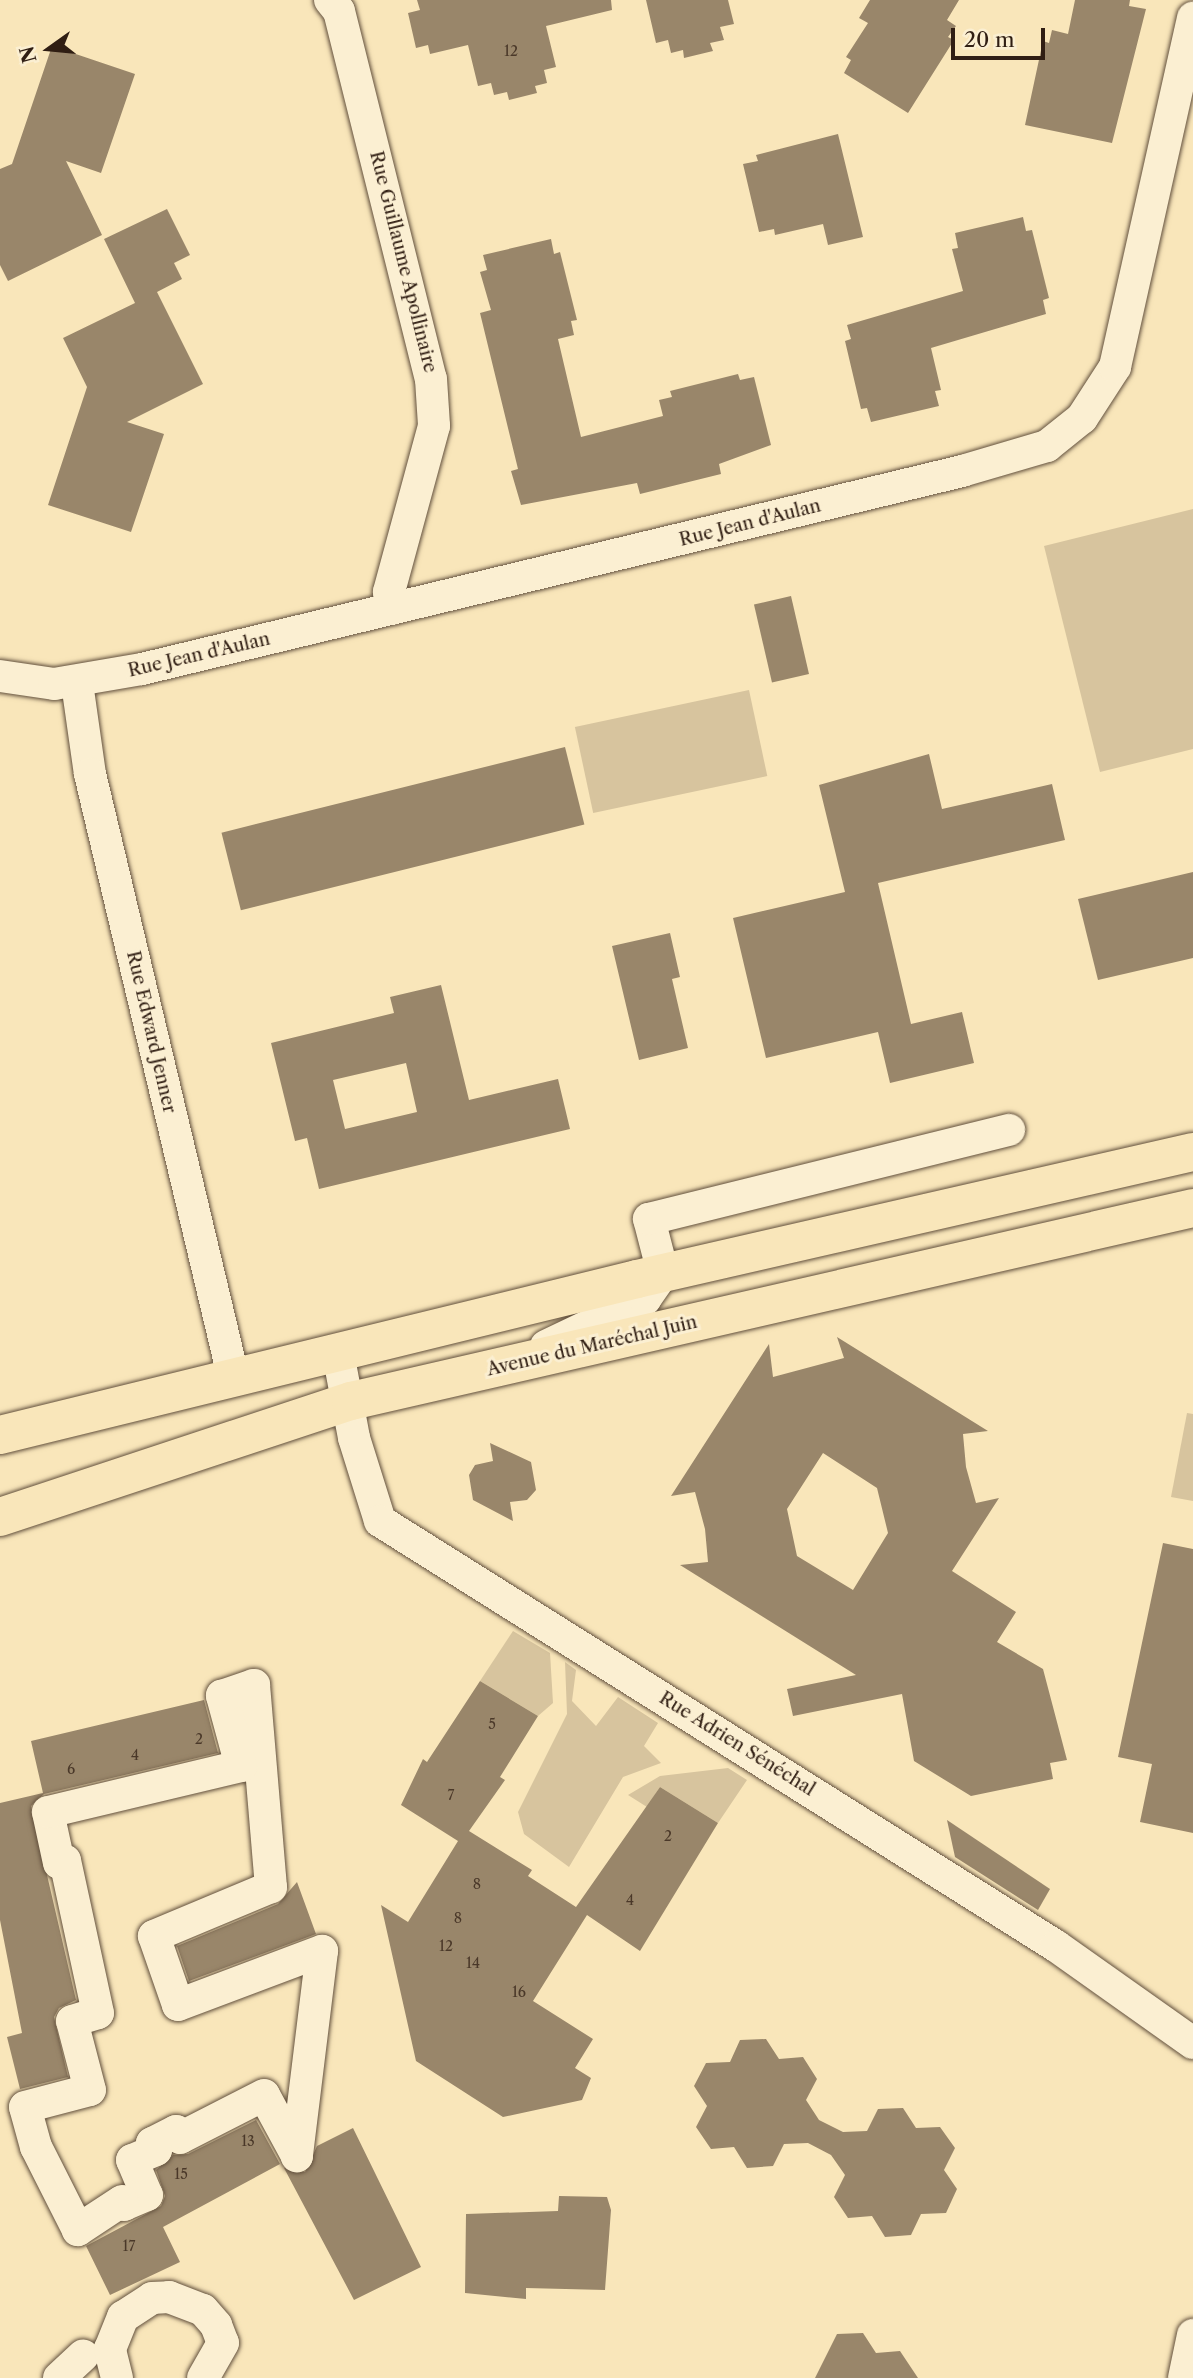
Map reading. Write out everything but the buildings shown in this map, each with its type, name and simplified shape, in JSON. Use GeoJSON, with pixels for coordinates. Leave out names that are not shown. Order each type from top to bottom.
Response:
{"type":"FeatureCollection","features":[{"type":"Feature","properties":{"kind":"main road"},"geometry":{"type":"LineString","coordinates":[[0,1435],[338,1353],[654,1286],[1193,1152]]}},
{"type":"Feature","properties":{"kind":"main road","name":"Avenue du Maréchal Juin"},"geometry":{"type":"LineString","coordinates":[[0,1517],[351,1401],[1193,1208]]}},
{"type":"Feature","properties":{"kind":"street","name":"Rue Guillaume Apollinaire"},"geometry":{"type":"LineString","coordinates":[[330,0],[339,11],[431,379],[434,426],[389,592],[392,609]]}},
{"type":"Feature","properties":{"kind":"street","name":"Rue Jean d'Aulan"},"geometry":{"type":"LineString","coordinates":[[0,676],[77,682],[949,475],[1046,446],[1082,418],[1115,367],[1180,151],[1193,18]]}},
{"type":"Feature","properties":{"kind":"street","name":"Rue Edward Jenner"},"geometry":{"type":"LineString","coordinates":[[77,682],[90,774],[234,1380]]}},
{"type":"Feature","properties":{"kind":"street"},"geometry":{"type":"LineString","coordinates":[[501,1367],[654,1286],[649,1219],[1009,1130]]}},
{"type":"Feature","properties":{"kind":"street","name":"Rue Adrien Sénéchal"},"geometry":{"type":"LineString","coordinates":[[338,1353],[351,1401],[354,1438],[380,1521],[406,1542],[785,1773],[1056,1946],[1193,2043]]}},
{"type":"Feature","properties":{"kind":"street"},"geometry":{"type":"LineString","coordinates":[[254,1685],[271,1887],[154,1936],[178,2005],[322,1951],[297,2156],[264,2095],[180,2138],[176,2131],[152,2143],[156,2150],[132,2160],[148,2195],[124,2206],[122,2201],[78,2230],[36,2147],[24,2107],[90,2090],[72,2021],[98,2013],[65,1861],[58,1863],[48,1812],[241,1766],[222,1696],[254,1685]]}},
{"type":"Feature","properties":{"kind":"street"},"geometry":{"type":"LineString","coordinates":[[117,2378],[110,2349],[123,2317],[144,2302],[169,2297],[203,2310],[216,2325],[223,2343],[203,2378]]}},
{"type":"Feature","properties":{"kind":"street"},"geometry":{"type":"LineString","coordinates":[[1184,2378],[1193,2335]]}},
{"type":"Feature","properties":{"kind":"street"},"geometry":{"type":"LineString","coordinates":[[59,2378],[83,2356]]}},
{"type":"Feature","properties":{"kind":"shaded area"},"geometry":{"type":"Polygon","coordinates":[[[1193,509],[1193,749],[1100,772],[1044,546],[1193,509]]]}},
{"type":"Feature","properties":{"kind":"shaded area"},"geometry":{"type":"Polygon","coordinates":[[[749,690],[767,776],[593,813],[575,727],[749,690]]]}},
{"type":"Feature","properties":{"kind":"shaded area"},"geometry":{"type":"Polygon","coordinates":[[[1187,1413],[1193,1414],[1193,1501],[1171,1497],[1187,1413]]]}},
{"type":"Feature","properties":{"kind":"shaded area"},"geometry":{"type":"Polygon","coordinates":[[[513,1631],[550,1653],[553,1703],[538,1716],[480,1681],[513,1631]]]}},
{"type":"Feature","properties":{"kind":"shaded area"},"geometry":{"type":"Polygon","coordinates":[[[565,1662],[576,1670],[572,1701],[596,1726],[618,1697],[658,1723],[644,1746],[661,1763],[623,1777],[569,1867],[524,1834],[518,1812],[567,1714],[565,1662]]]}},
{"type":"Feature","properties":{"kind":"shaded area"},"geometry":{"type":"Polygon","coordinates":[[[728,1768],[747,1780],[718,1823],[660,1787],[647,1807],[628,1795],[660,1776],[728,1768]]]}}]}
